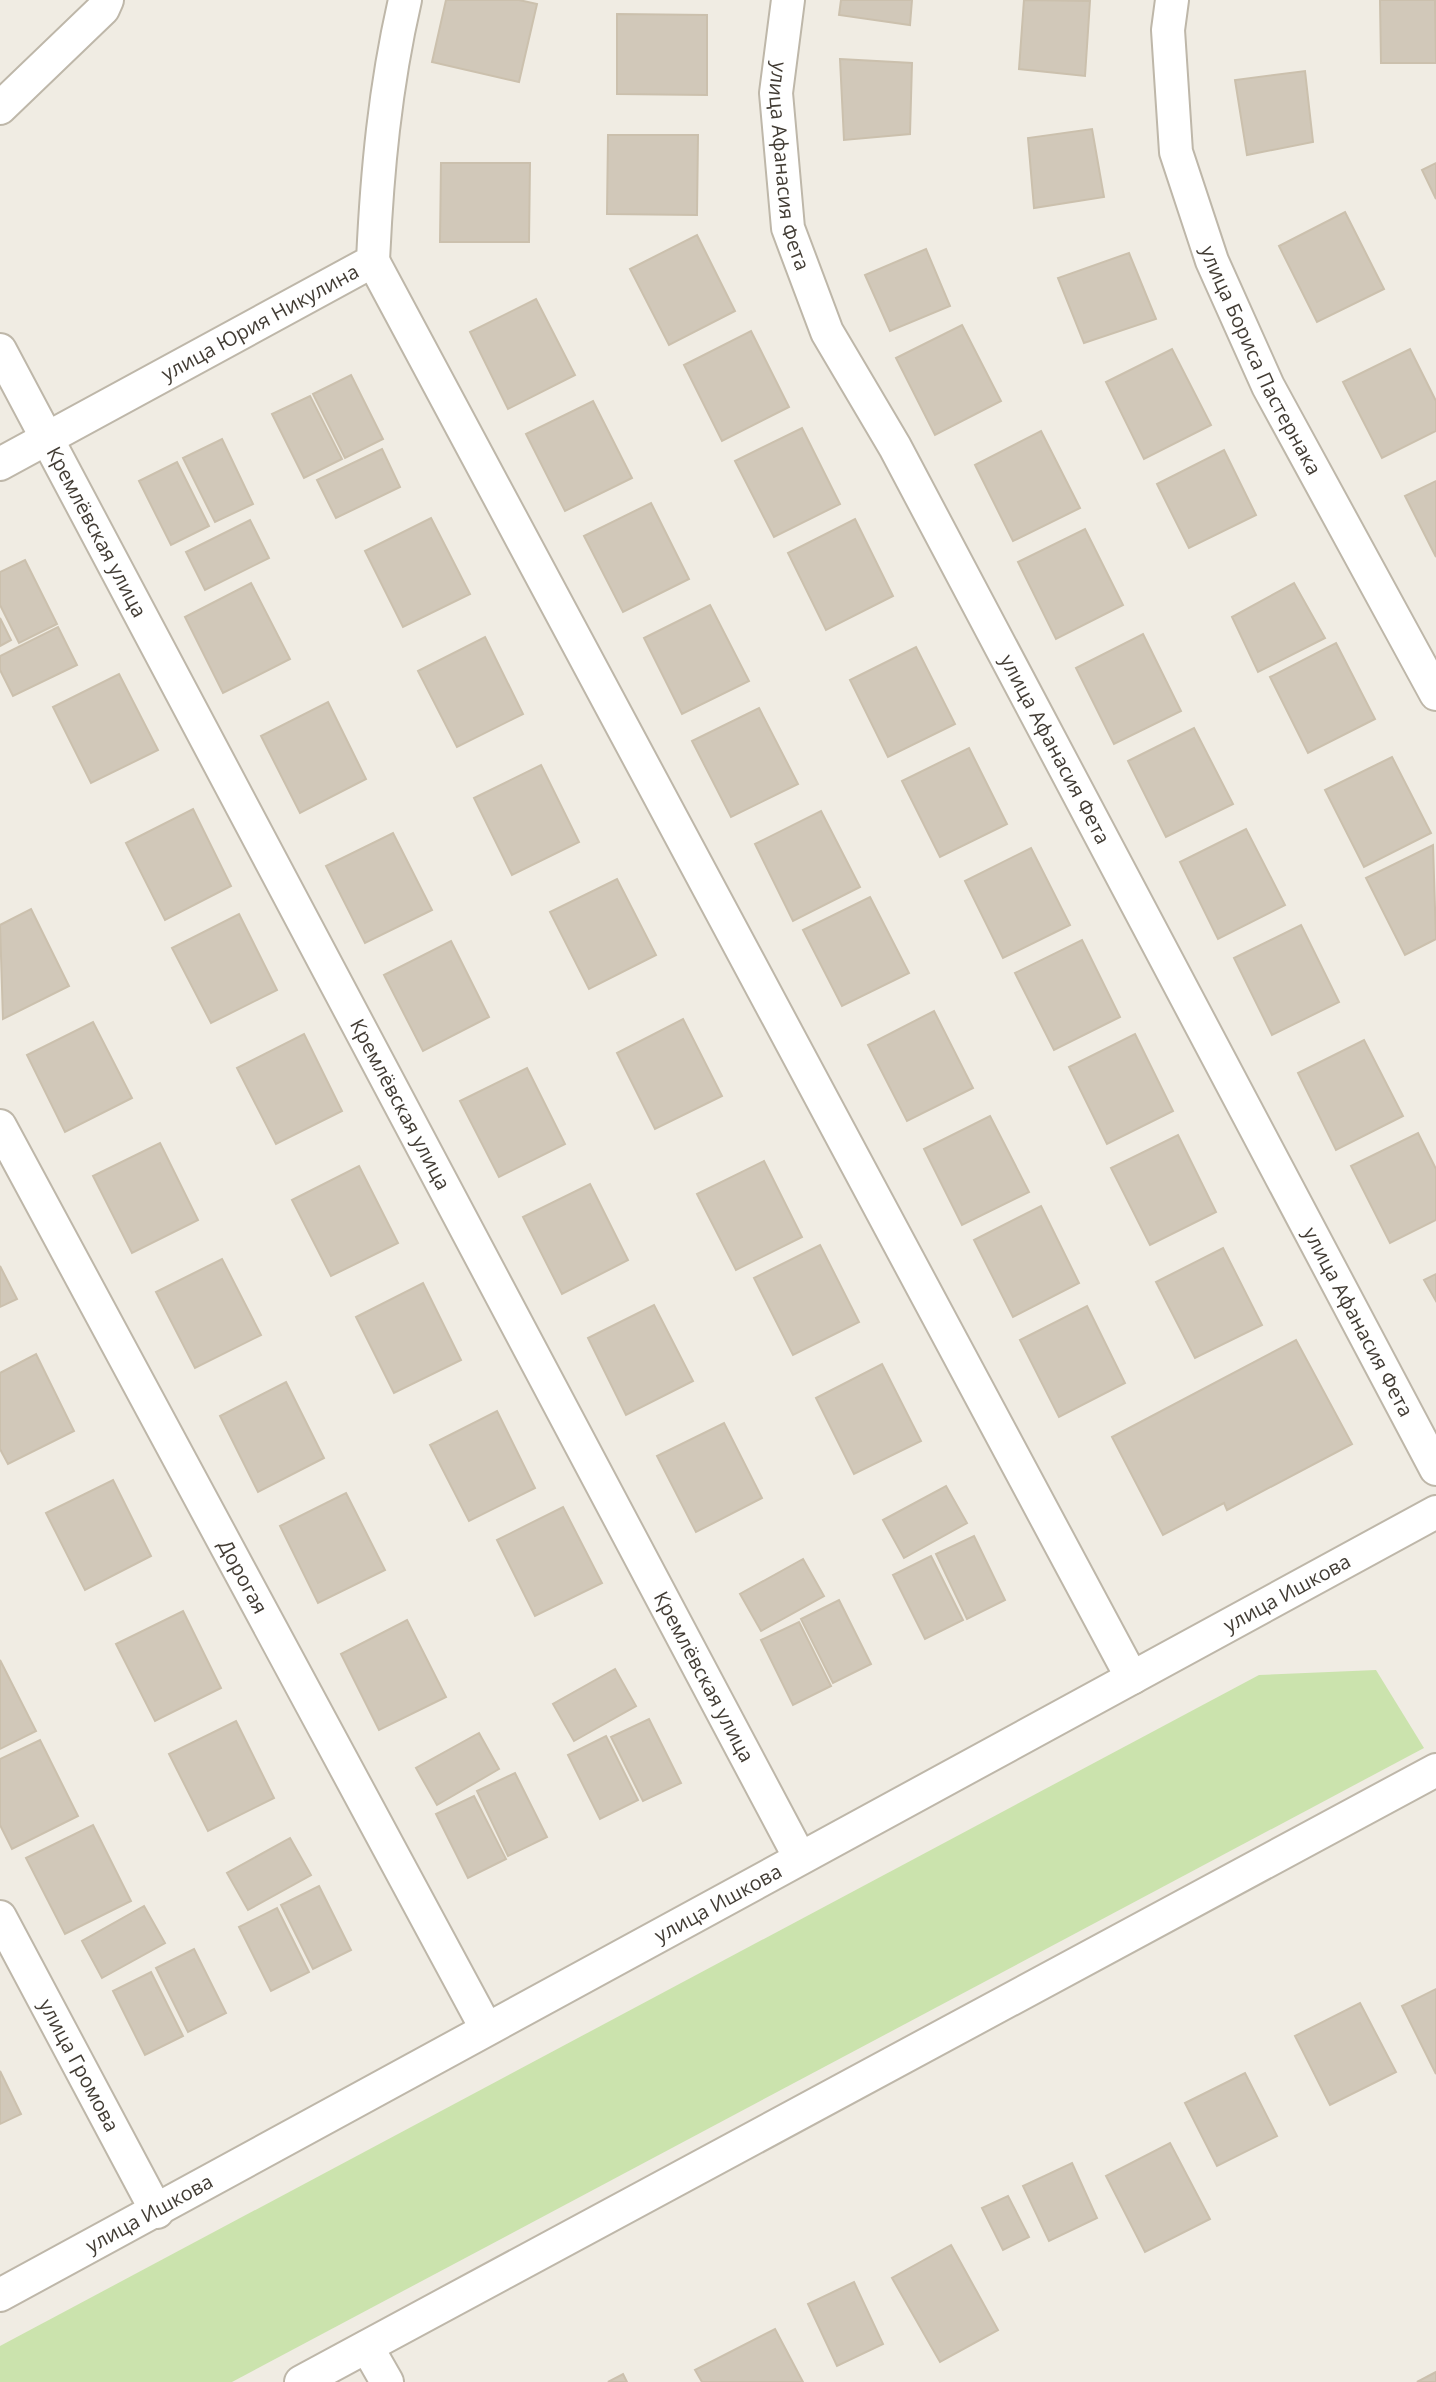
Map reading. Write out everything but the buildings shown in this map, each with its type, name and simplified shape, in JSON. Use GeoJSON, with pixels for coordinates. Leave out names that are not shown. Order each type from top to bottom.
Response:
{"type":"FeatureCollection","features":[{"type":"Feature","properties":{"kind":"street"},"geometry":{"type":"LineString","coordinates":[[0,108],[103,9],[107,0]]}},
{"type":"Feature","properties":{"kind":"street","name":"улица Юрия Никулина"},"geometry":{"type":"LineString","coordinates":[[0,464],[373,261],[378,161],[389,71],[405,0]]}},
{"type":"Feature","properties":{"kind":"street","name":"улица Афанасия Фета"},"geometry":{"type":"LineString","coordinates":[[788,0],[776,93],[788,228],[827,332],[895,447],[1436,1469]]}},
{"type":"Feature","properties":{"kind":"street","name":"улица Бориса Пастернака"},"geometry":{"type":"LineString","coordinates":[[1172,0],[1168,30],[1176,152],[1212,261],[1268,386],[1436,694]]}},
{"type":"Feature","properties":{"kind":"street"},"geometry":{"type":"LineString","coordinates":[[373,261],[1132,1678]]}},
{"type":"Feature","properties":{"kind":"street","name":"Кремлёвская улица"},"geometry":{"type":"LineString","coordinates":[[0,350],[800,1858]]}},
{"type":"Feature","properties":{"kind":"street","name":"Дорогая"},"geometry":{"type":"LineString","coordinates":[[0,1126],[486,2028]]}},
{"type":"Feature","properties":{"kind":"street","name":"улица Ишкова"},"geometry":{"type":"LineString","coordinates":[[0,2295],[1436,1512]]}},
{"type":"Feature","properties":{"kind":"street"},"geometry":{"type":"LineString","coordinates":[[301,2382],[1436,1770]]}},
{"type":"Feature","properties":{"kind":"street","name":"улица Громова"},"geometry":{"type":"LineString","coordinates":[[0,1917],[157,2212]]}},
{"type":"Feature","properties":{"kind":"street"},"geometry":{"type":"LineString","coordinates":[[367,2347],[387,2382]]}},
{"type":"Feature","properties":{"kind":"green space"},"geometry":{"type":"Polygon","coordinates":[[[1376,1670],[1424,1748],[232,2382],[0,2382],[0,2346],[1259,1675],[1376,1670]]]}}]}
